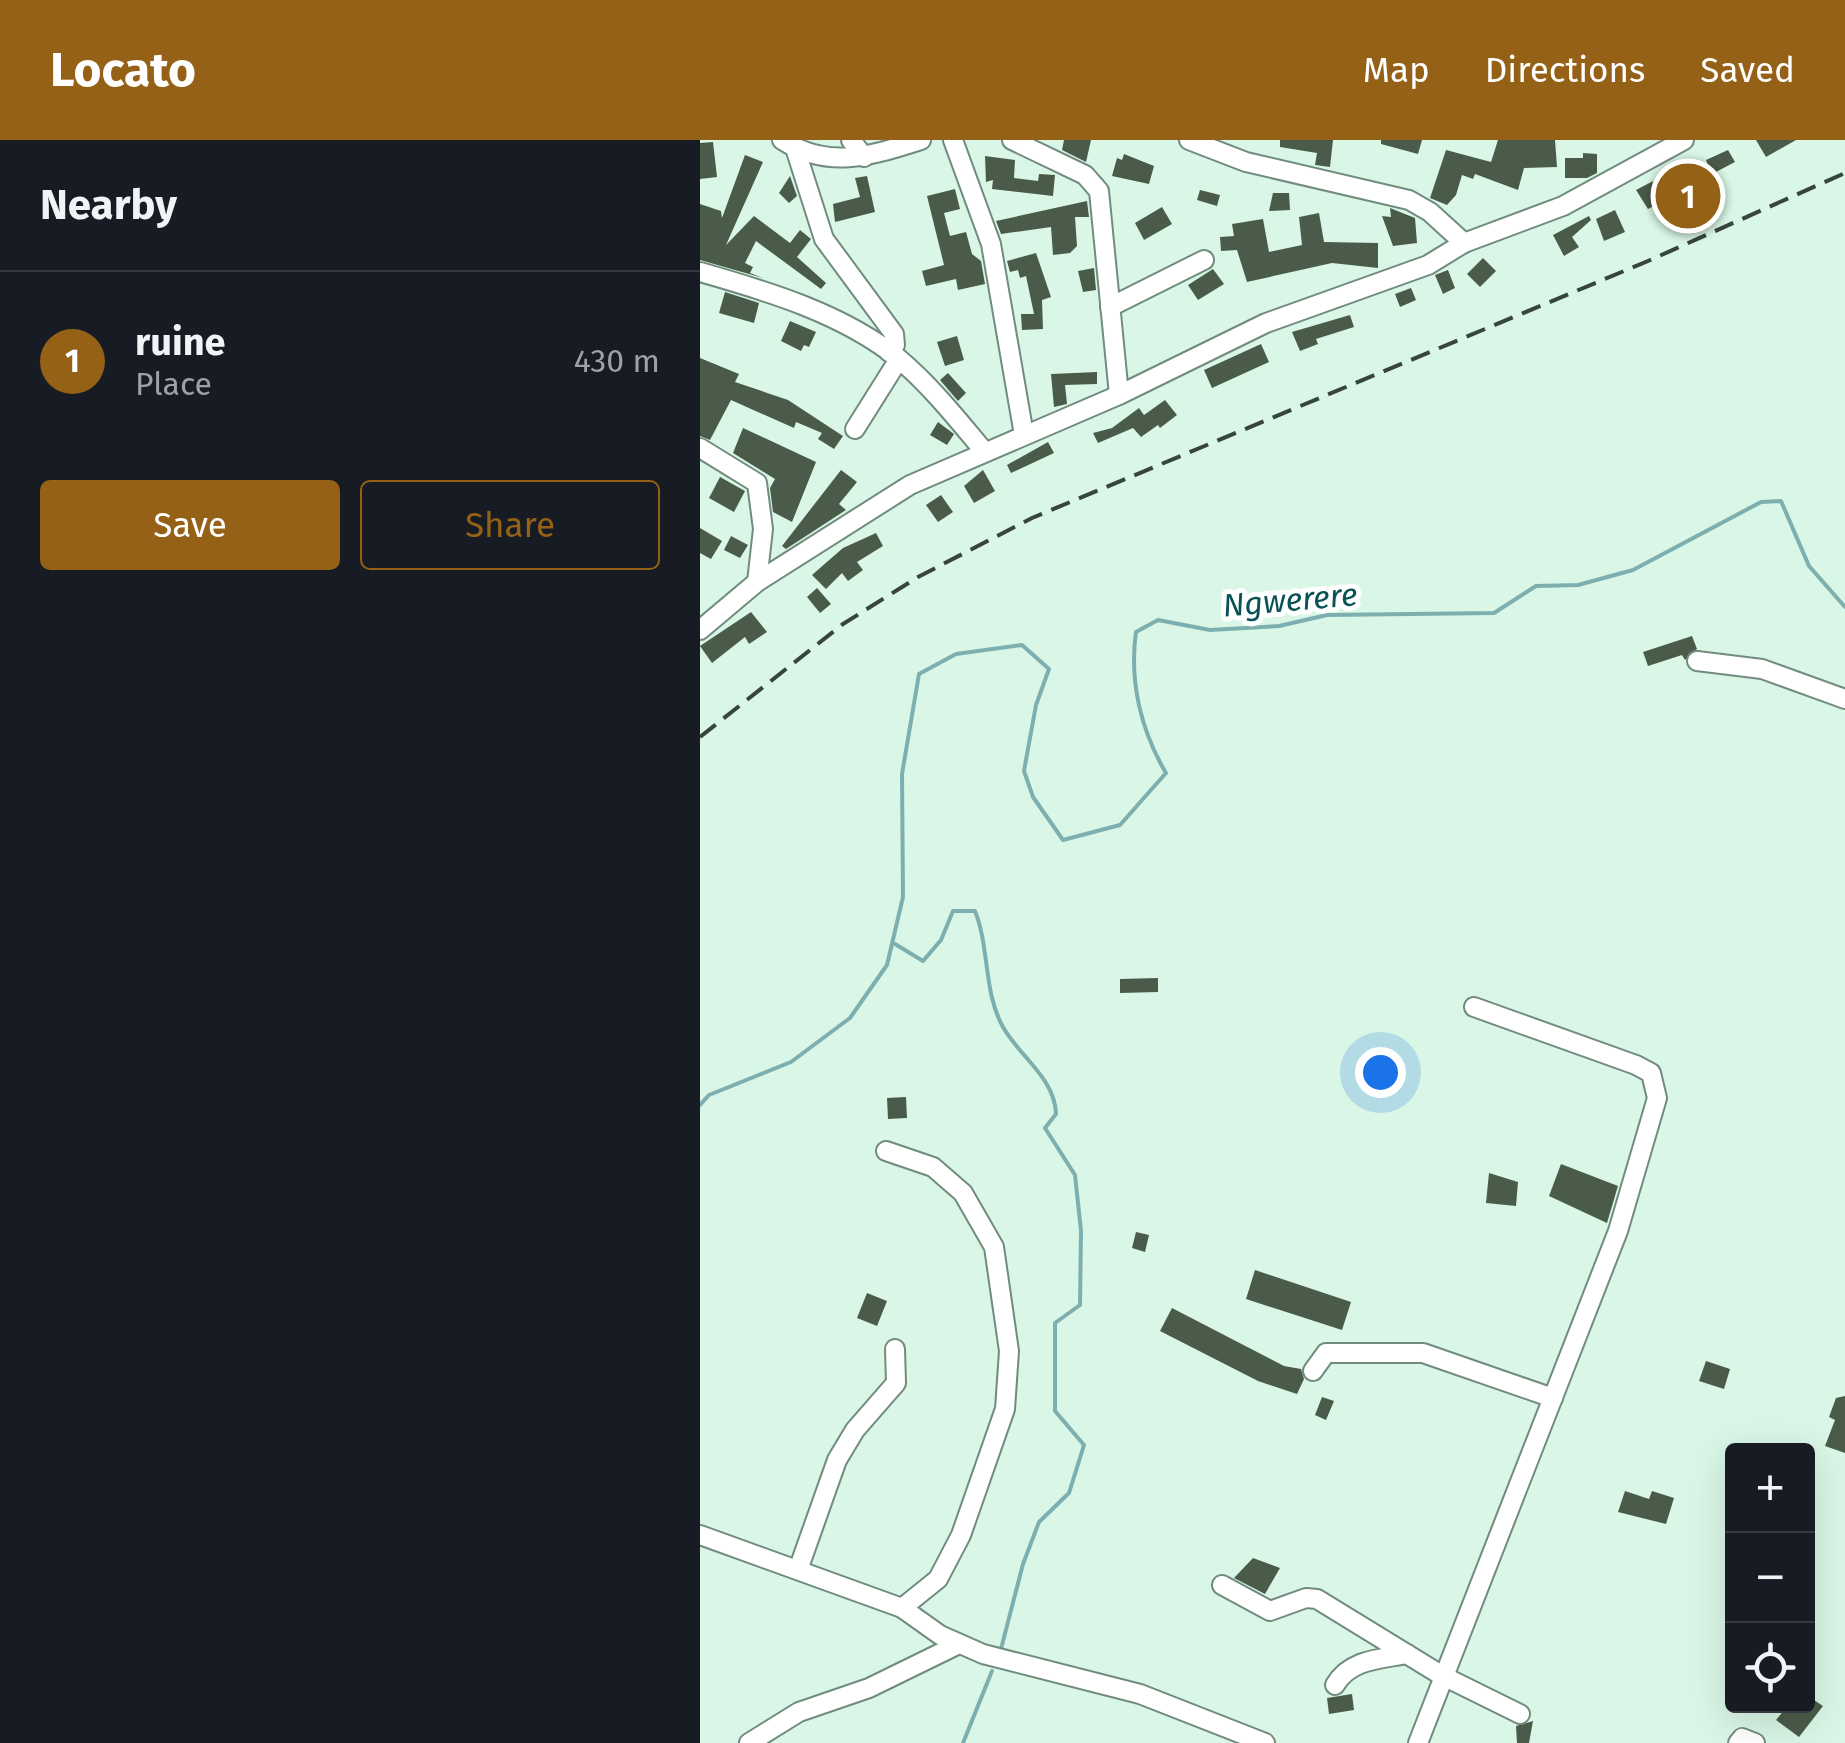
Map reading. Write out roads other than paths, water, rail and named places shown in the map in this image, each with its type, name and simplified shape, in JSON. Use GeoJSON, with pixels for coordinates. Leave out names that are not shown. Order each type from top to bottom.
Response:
{"type":"FeatureCollection","features":[{"type":"Feature","properties":{"kind":"street"},"geometry":{"type":"LineString","coordinates":[[851,140],[864,157]]}},
{"type":"Feature","properties":{"kind":"street"},"geometry":{"type":"LineString","coordinates":[[788,144],[837,160],[864,157],[920,140]]}},
{"type":"Feature","properties":{"kind":"street"},"geometry":{"type":"LineString","coordinates":[[953,140],[991,244],[1024,435]]}},
{"type":"Feature","properties":{"kind":"street"},"geometry":{"type":"LineString","coordinates":[[1012,140],[1096,184],[1119,395]]}},
{"type":"Feature","properties":{"kind":"street"},"geometry":{"type":"LineString","coordinates":[[1190,140],[1246,162],[1409,200],[1430,212],[1464,244]]}},
{"type":"Feature","properties":{"kind":"street"},"geometry":{"type":"LineString","coordinates":[[700,630],[757,582],[910,485],[1119,395],[1266,322],[1428,266],[1464,244],[1562,206],[1684,140]]}},
{"type":"Feature","properties":{"kind":"street"},"geometry":{"type":"LineString","coordinates":[[788,144],[824,239],[894,334],[894,356],[855,429]]}},
{"type":"Feature","properties":{"kind":"street"},"geometry":{"type":"LineString","coordinates":[[1110,307],[1204,260]]}},
{"type":"Feature","properties":{"kind":"street"},"geometry":{"type":"LineString","coordinates":[[700,292],[705,273],[812,309],[894,356],[984,451]]}},
{"type":"Feature","properties":{"kind":"street"},"geometry":{"type":"LineString","coordinates":[[700,448],[757,483],[763,529],[757,582]]}},
{"type":"Feature","properties":{"kind":"street"},"geometry":{"type":"LineString","coordinates":[[1696,661],[1762,669],[1845,700]]}},
{"type":"Feature","properties":{"kind":"street"},"geometry":{"type":"LineString","coordinates":[[1418,1743],[1618,1231],[1657,1098],[1651,1073],[1636,1064],[1474,1007]]}},
{"type":"Feature","properties":{"kind":"street"},"geometry":{"type":"LineString","coordinates":[[886,1151],[933,1166],[963,1193],[994,1247],[1009,1351],[1005,1409],[962,1535],[938,1579],[902,1608]]}},
{"type":"Feature","properties":{"kind":"street"},"geometry":{"type":"LineString","coordinates":[[798,1570],[837,1460],[855,1430],[896,1384],[895,1349]]}},
{"type":"Feature","properties":{"kind":"street"},"geometry":{"type":"LineString","coordinates":[[1313,1371],[1326,1353],[1424,1353],[1553,1398]]}},
{"type":"Feature","properties":{"kind":"street"},"geometry":{"type":"LineString","coordinates":[[700,1535],[902,1608],[959,1644],[1100,1688],[1140,1694],[1265,1743]]}},
{"type":"Feature","properties":{"kind":"street"},"geometry":{"type":"LineString","coordinates":[[1222,1585],[1270,1611],[1306,1598],[1317,1599],[1442,1675],[1520,1714]]}},
{"type":"Feature","properties":{"kind":"street"},"geometry":{"type":"LineString","coordinates":[[749,1743],[799,1712],[869,1688],[959,1644]]}},
{"type":"Feature","properties":{"kind":"street"},"geometry":{"type":"LineString","coordinates":[[1335,1684],[1341,1675],[1364,1662],[1408,1654]]}},
{"type":"Feature","properties":{"kind":"street"},"geometry":{"type":"LineString","coordinates":[[1738,1743],[1742,1738],[1755,1743]]}},
{"type":"Feature","properties":{"kind":"waterway","name":"Ngwerere"},"geometry":{"type":"LineString","coordinates":[[700,1105],[709,1095],[791,1062],[850,1018],[887,965],[903,897],[902,774],[919,674],[956,654],[1022,645],[1049,669],[1036,705],[1024,771],[1033,797],[1063,840],[1120,825],[1166,773],[1144,723],[1134,669],[1136,632],[1158,620],[1210,630],[1279,626],[1327,615],[1494,613],[1536,586],[1578,585],[1633,570],[1761,502],[1781,501],[1809,566],[1845,607]]}},
{"type":"Feature","properties":{"kind":"waterway"},"geometry":{"type":"LineString","coordinates":[[895,944],[923,961],[941,940],[953,911],[975,911],[997,1013],[1010,1038],[1050,1089],[1056,1114],[1045,1128],[1075,1175],[1081,1231],[1080,1305],[1055,1323],[1055,1411],[1084,1445],[1069,1493],[1039,1522],[1023,1564],[1001,1649]]}},
{"type":"Feature","properties":{"kind":"waterway"},"geometry":{"type":"LineString","coordinates":[[963,1743],[992,1671]]}},
{"type":"Feature","properties":{"kind":"railway"},"geometry":{"type":"LineString","coordinates":[[700,737],[843,624],[918,577],[1032,518],[1648,261],[1845,173]]}},
{"type":"Feature","properties":{"kind":"place","name":"ruine"},"geometry":{"type":"Point","coordinates":[1688,196]}}]}
